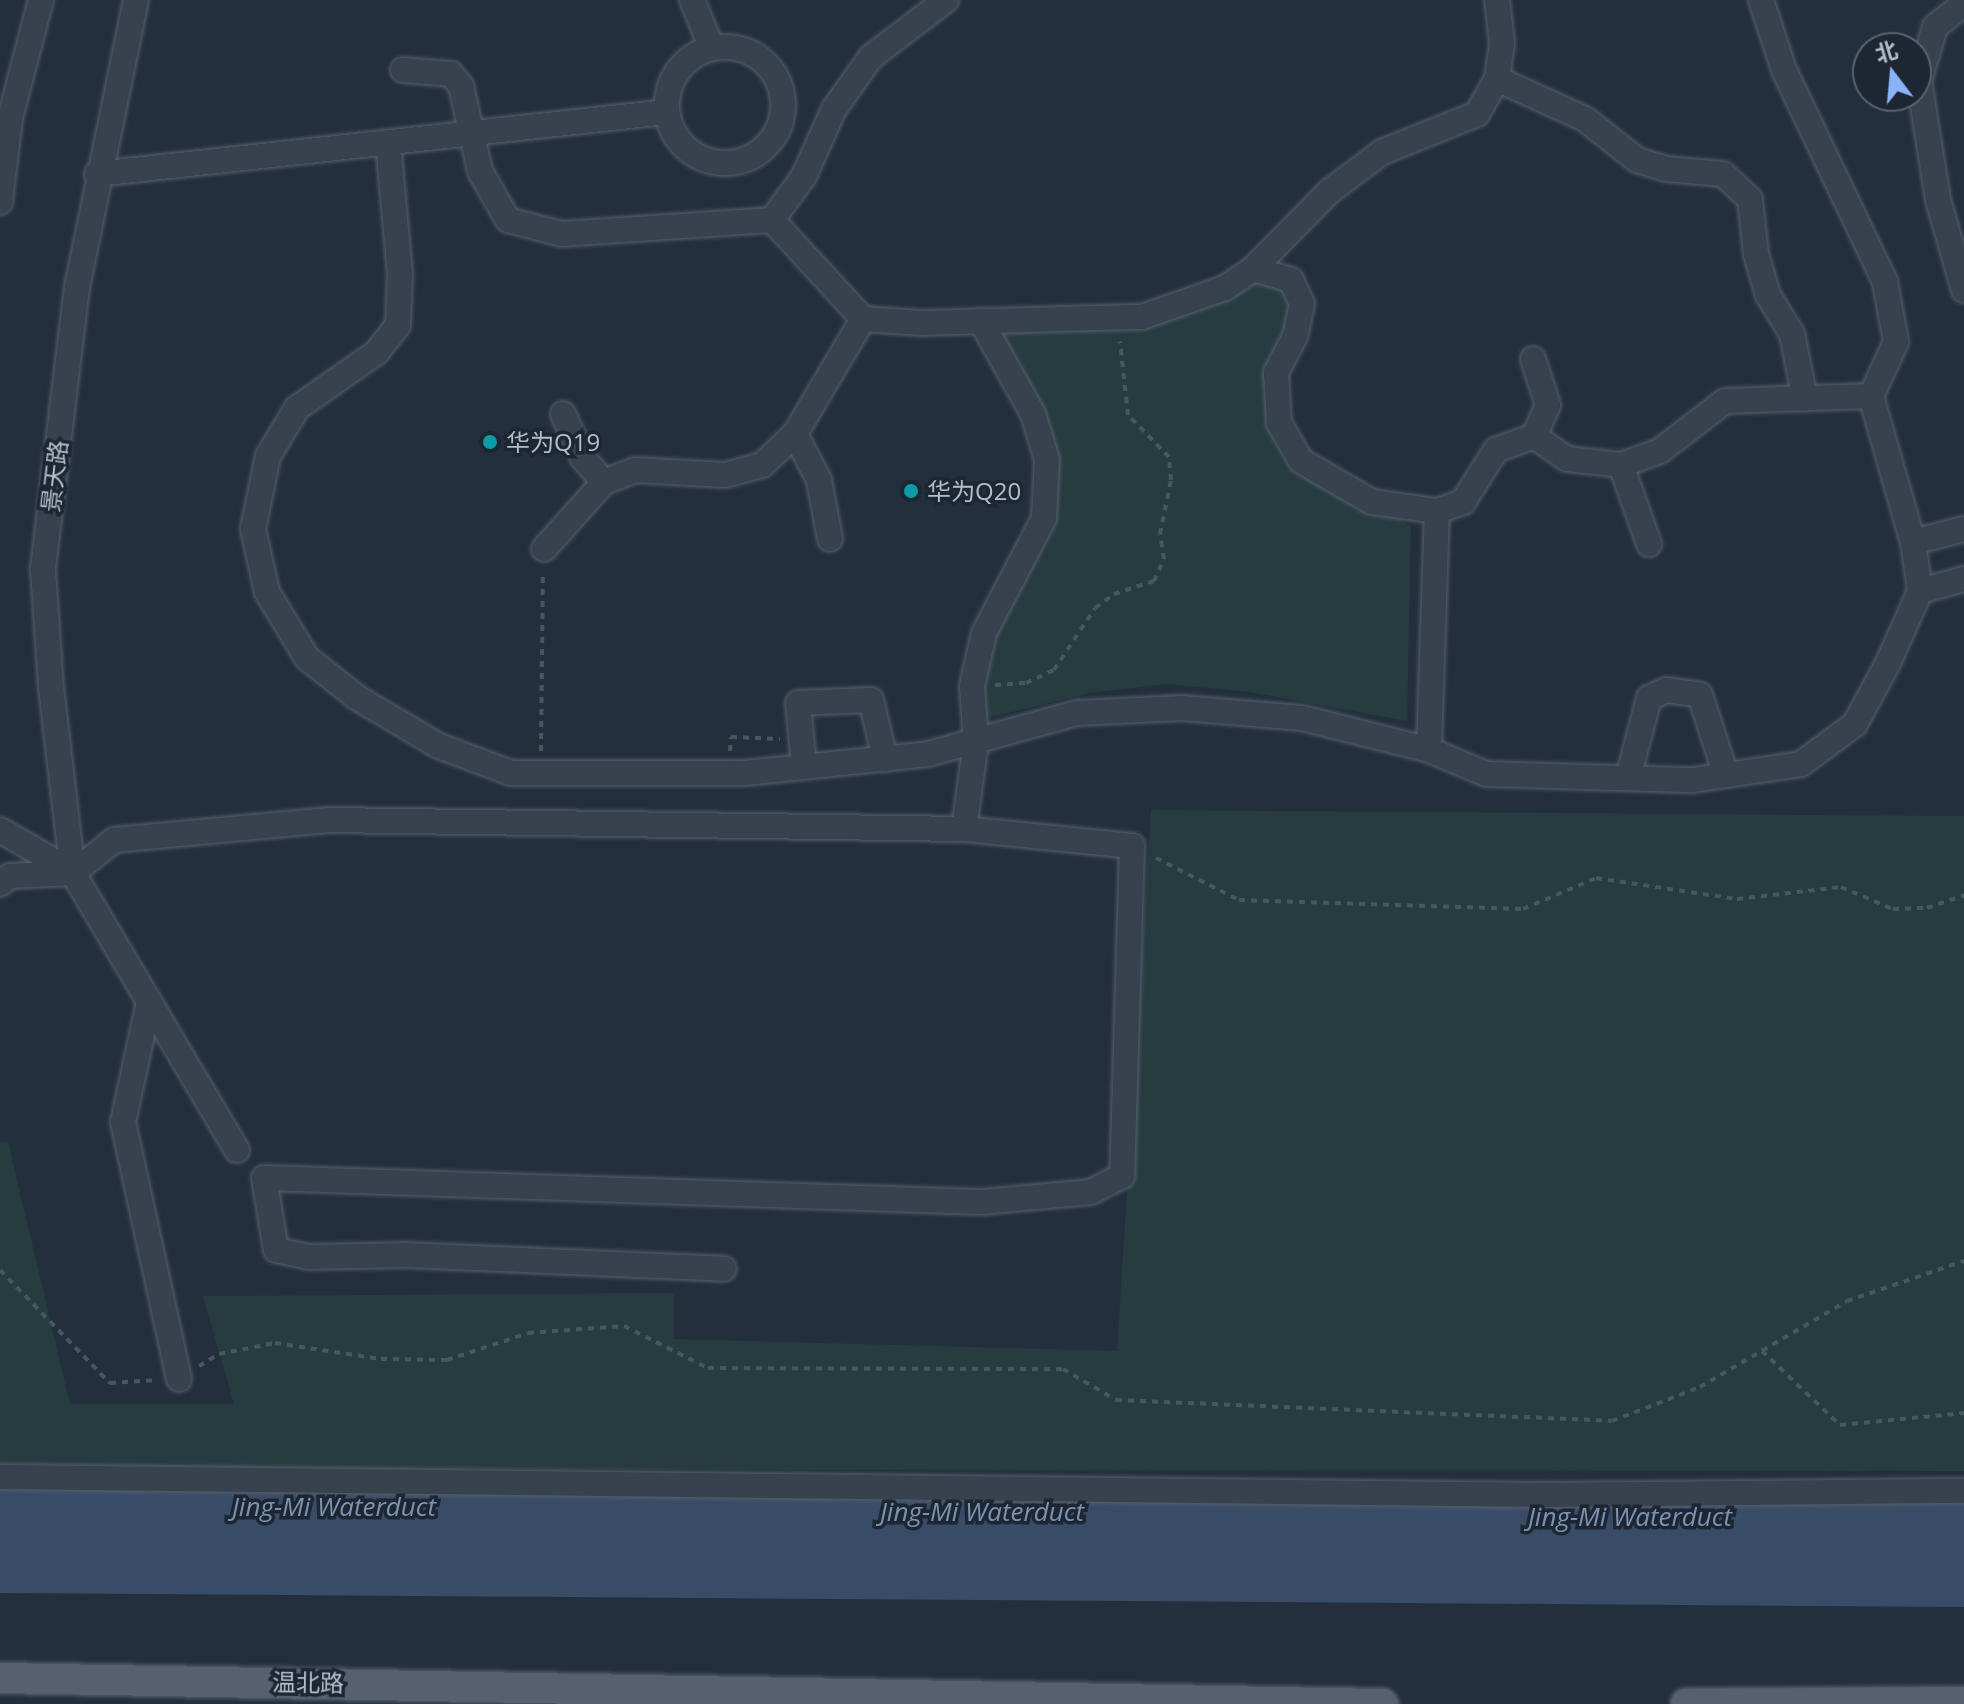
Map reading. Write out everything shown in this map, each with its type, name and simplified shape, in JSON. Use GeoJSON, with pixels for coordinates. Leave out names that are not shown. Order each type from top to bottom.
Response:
{"type":"FeatureCollection","features":[{"type":"Feature","properties":{"kind":"main road","name":"温北路"},"geometry":{"type":"LineString","coordinates":[[0,1678],[181,1692],[1383,1704]]}},
{"type":"Feature","properties":{"kind":"main road"},"geometry":{"type":"LineString","coordinates":[[1686,1704],[1964,1702]]}},
{"type":"Feature","properties":{"kind":"street"},"geometry":{"type":"LineString","coordinates":[[1,188],[10,118],[41,0]]}},
{"type":"Feature","properties":{"kind":"street","name":"景天路"},"geometry":{"type":"LineString","coordinates":[[73,873],[43,570],[77,287],[97,174],[136,0]]}},
{"type":"Feature","properties":{"kind":"street"},"geometry":{"type":"LineString","coordinates":[[692,0],[711,46]]}},
{"type":"Feature","properties":{"kind":"street"},"geometry":{"type":"LineString","coordinates":[[772,220],[804,176],[834,109],[871,57],[946,0]]}},
{"type":"Feature","properties":{"kind":"street"},"geometry":{"type":"LineString","coordinates":[[772,220],[863,319],[981,321],[1142,317],[1225,288],[1253,269],[1330,191],[1382,152],[1477,114],[1497,79],[1502,43],[1497,0]]}},
{"type":"Feature","properties":{"kind":"street"},"geometry":{"type":"LineString","coordinates":[[388,142],[400,275],[398,325],[377,352],[297,408],[268,456],[253,529],[267,592],[307,658],[356,697],[439,746],[511,773],[745,773],[885,759],[976,741],[1077,713],[1182,708],[1302,718],[1429,750],[1486,774],[1628,778],[1726,775],[1801,764],[1855,724],[1920,591],[1913,542],[1871,396],[1896,342],[1885,282],[1784,70],[1761,0]]}},
{"type":"Feature","properties":{"kind":"street"},"geometry":{"type":"LineString","coordinates":[[1964,4],[1935,27],[1919,81],[1938,200],[1964,290]]}},
{"type":"Feature","properties":{"kind":"street"},"geometry":{"type":"LineString","coordinates":[[711,46],[737,47],[771,67],[785,104],[772,141],[739,162],[700,158],[684,147],[667,112],[674,77],[685,62],[711,46]]}},
{"type":"Feature","properties":{"kind":"street"},"geometry":{"type":"LineString","coordinates":[[403,70],[451,74],[461,86],[468,134],[480,171],[508,220],[562,234],[772,220]]}},
{"type":"Feature","properties":{"kind":"street"},"geometry":{"type":"LineString","coordinates":[[1497,79],[1585,119],[1637,160],[1666,169],[1723,174],[1750,199],[1756,254],[1768,295],[1792,334],[1805,399]]}},
{"type":"Feature","properties":{"kind":"street"},"geometry":{"type":"LineString","coordinates":[[97,174],[667,112]]}},
{"type":"Feature","properties":{"kind":"street"},"geometry":{"type":"LineString","coordinates":[[1253,269],[1291,280],[1302,304],[1295,336],[1276,373],[1279,423],[1301,461],[1372,502],[1437,511],[1463,502],[1496,450],[1534,436],[1548,405],[1533,359]]}},
{"type":"Feature","properties":{"kind":"street"},"geometry":{"type":"LineString","coordinates":[[544,549],[604,482],[635,470],[725,475],[762,465],[795,434],[863,319]]}},
{"type":"Feature","properties":{"kind":"street"},"geometry":{"type":"LineString","coordinates":[[964,829],[976,741],[972,686],[984,633],[1044,518],[1047,460],[1033,414],[981,321]]}},
{"type":"Feature","properties":{"kind":"street"},"geometry":{"type":"LineString","coordinates":[[1534,436],[1567,459],[1621,465],[1660,451],[1725,401],[1871,396]]}},
{"type":"Feature","properties":{"kind":"street"},"geometry":{"type":"LineString","coordinates":[[563,414],[583,458],[604,482]]}},
{"type":"Feature","properties":{"kind":"street"},"geometry":{"type":"LineString","coordinates":[[795,434],[819,480],[830,539]]}},
{"type":"Feature","properties":{"kind":"street"},"geometry":{"type":"LineString","coordinates":[[1621,465],[1649,544]]}},
{"type":"Feature","properties":{"kind":"street"},"geometry":{"type":"LineString","coordinates":[[1429,750],[1437,511]]}},
{"type":"Feature","properties":{"kind":"street"},"geometry":{"type":"LineString","coordinates":[[1913,542],[1964,529]]}},
{"type":"Feature","properties":{"kind":"street"},"geometry":{"type":"LineString","coordinates":[[1920,591],[1964,579]]}},
{"type":"Feature","properties":{"kind":"street"},"geometry":{"type":"LineString","coordinates":[[1628,778],[1649,698],[1666,690],[1700,695],[1726,775]]}},
{"type":"Feature","properties":{"kind":"street"},"geometry":{"type":"LineString","coordinates":[[804,766],[798,703],[871,700],[885,759]]}},
{"type":"Feature","properties":{"kind":"street"},"geometry":{"type":"LineString","coordinates":[[0,884],[10,876],[73,873],[114,840],[329,820],[964,829],[1132,846],[1122,1176],[1091,1192],[981,1202],[264,1178],[276,1250],[309,1257],[407,1255],[724,1269]]}},
{"type":"Feature","properties":{"kind":"street"},"geometry":{"type":"LineString","coordinates":[[0,830],[73,873],[237,1150]]}},
{"type":"Feature","properties":{"kind":"street"},"geometry":{"type":"LineString","coordinates":[[149,1002],[123,1122],[179,1379]]}},
{"type":"Feature","properties":{"kind":"street"},"geometry":{"type":"LineString","coordinates":[[0,1477],[1548,1495],[1964,1491]]}},
{"type":"Feature","properties":{"kind":"path"},"geometry":{"type":"LineString","coordinates":[[972,686],[1026,683],[1054,670],[1095,608],[1114,594],[1154,581],[1164,559],[1160,534],[1171,480],[1169,457],[1128,415],[1117,318]]}},
{"type":"Feature","properties":{"kind":"path"},"geometry":{"type":"LineString","coordinates":[[541,773],[544,549]]}},
{"type":"Feature","properties":{"kind":"path"},"geometry":{"type":"LineString","coordinates":[[1132,846],[1239,900],[1523,909],[1596,878],[1737,899],[1841,887],[1893,909],[1927,908],[1964,895]]}},
{"type":"Feature","properties":{"kind":"path"},"geometry":{"type":"LineString","coordinates":[[0,1270],[110,1383],[179,1379],[219,1354],[275,1343],[381,1359],[447,1360],[528,1333],[624,1326],[708,1368],[1063,1369],[1116,1400],[1612,1421],[1700,1387],[1847,1301],[1964,1261]]}},
{"type":"Feature","properties":{"kind":"path"},"geometry":{"type":"LineString","coordinates":[[1762,1351],[1840,1425],[1964,1413]]}},
{"type":"Feature","properties":{"kind":"green space"},"geometry":{"type":"Polygon","coordinates":[[[1253,269],[1302,304],[1276,373],[1301,461],[1411,526],[1407,721],[1250,692],[1168,684],[1089,693],[975,721],[984,633],[1044,518],[1047,461],[981,321],[1142,317],[1253,269]]]}},
{"type":"Feature","properties":{"kind":"green space"},"geometry":{"type":"Polygon","coordinates":[[[1151,810],[1964,816],[1964,1471],[257,1469],[0,1463],[0,1142],[8,1142],[70,1404],[234,1404],[203,1296],[674,1293],[674,1339],[1117,1351],[1151,810]]]}},
{"type":"Feature","properties":{"kind":"water","name":"Jing-Mi Waterduct"},"geometry":{"type":"Polygon","coordinates":[[[0,1482],[1964,1503],[1964,1607],[0,1593],[0,1482]]]}},
{"type":"Feature","properties":{"kind":"place","name":"华为Q19"},"geometry":{"type":"Point","coordinates":[490,442]}},
{"type":"Feature","properties":{"kind":"place","name":"华为Q20"},"geometry":{"type":"Point","coordinates":[911,491]}}]}
